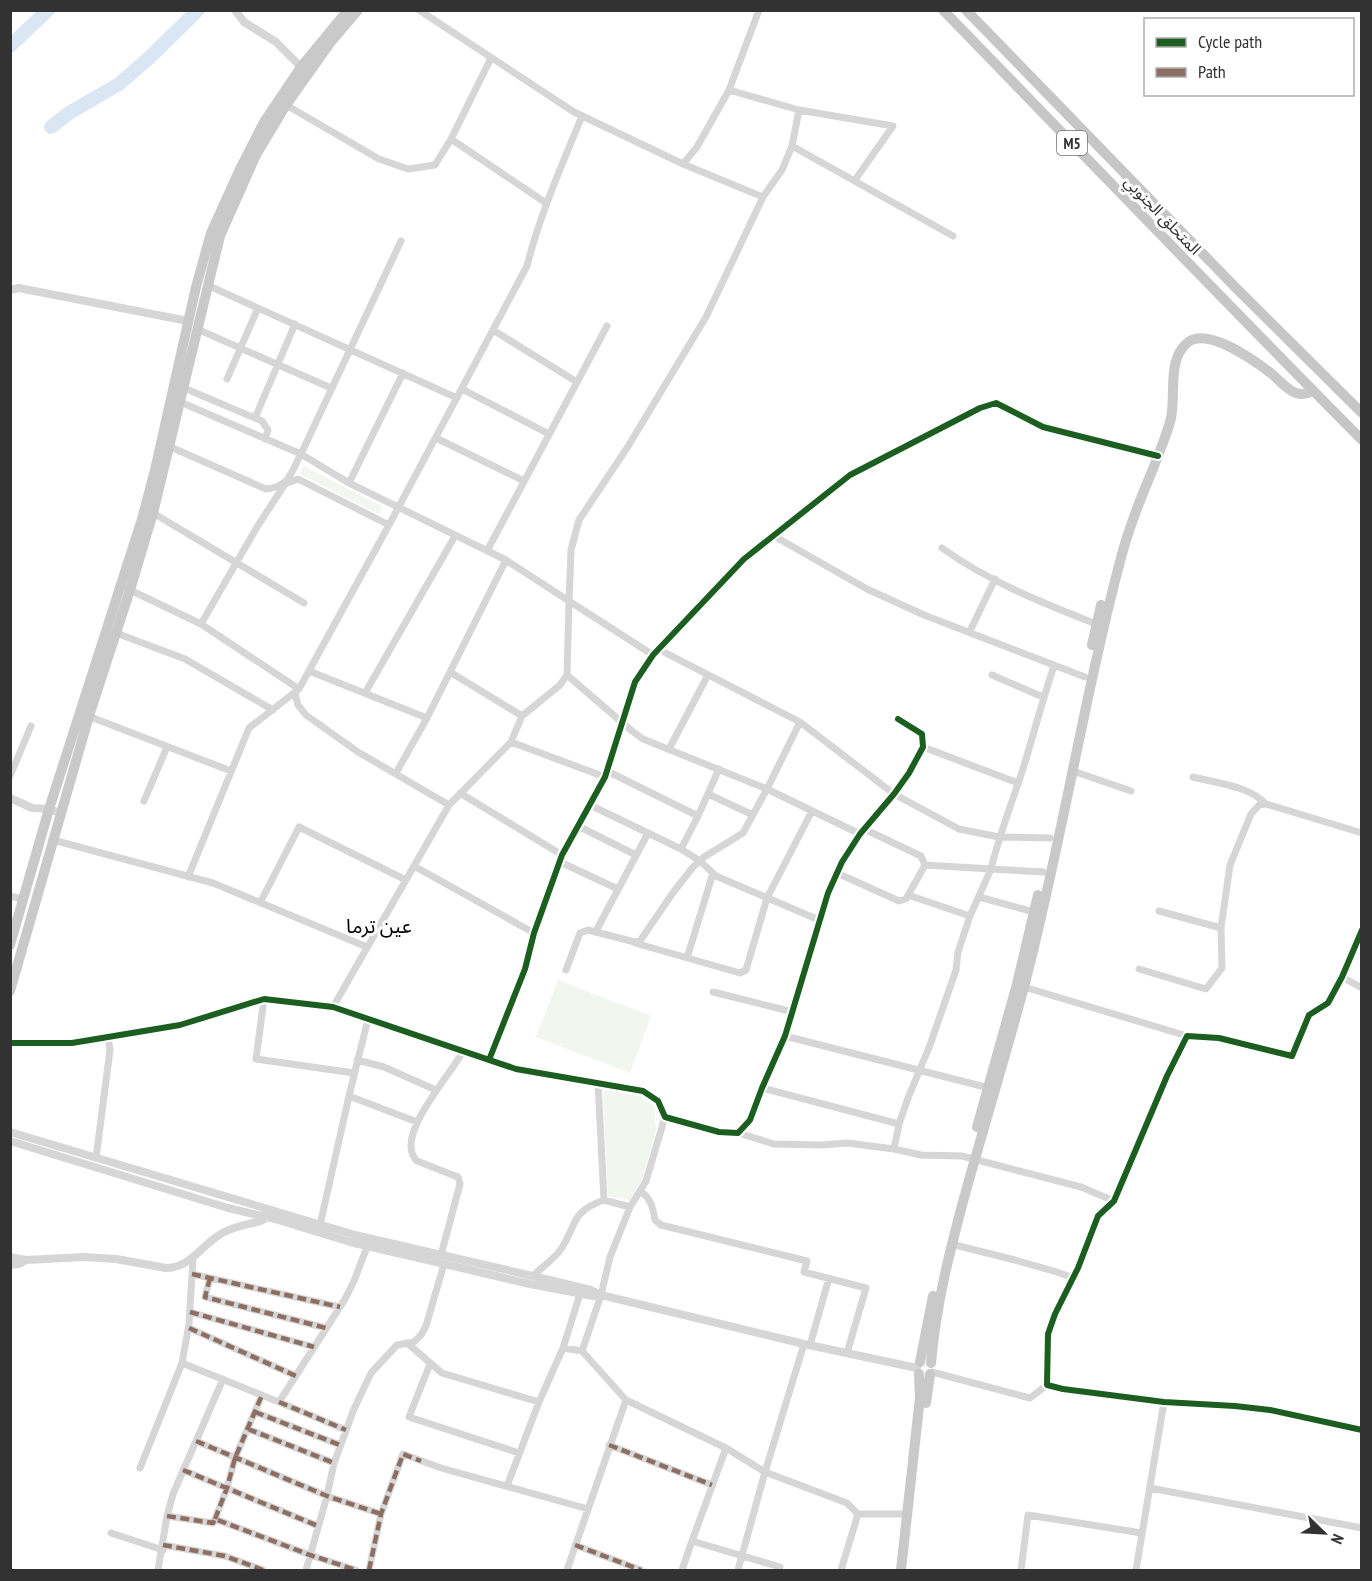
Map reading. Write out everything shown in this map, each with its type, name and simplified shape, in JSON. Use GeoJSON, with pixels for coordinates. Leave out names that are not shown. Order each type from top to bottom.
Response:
{"type":"FeatureCollection","features":[{"type":"Feature","properties":{"kind":"highway","name":"المتحلق الجنوبي"},"geometry":{"type":"LineString","coordinates":[[943,10],[1362,440]]}},
{"type":"Feature","properties":{"kind":"highway","name":"المتحلق الجنوبي"},"geometry":{"type":"LineString","coordinates":[[966,10],[1362,413]]}},
{"type":"Feature","properties":{"kind":"main road"},"geometry":{"type":"LineString","coordinates":[[10,991],[53,840],[84,715],[125,588],[153,513],[176,399],[188,321],[210,238],[238,171],[264,122],[348,10]]}},
{"type":"Feature","properties":{"kind":"main road"},"geometry":{"type":"LineString","coordinates":[[176,399],[184,388],[220,236],[256,155],[304,70],[358,10]]}},
{"type":"Feature","properties":{"kind":"main road"},"geometry":{"type":"LineString","coordinates":[[992,1088],[1043,872],[1096,624],[1131,506],[1166,434],[1172,411],[1175,362],[1182,348],[1192,340],[1205,338],[1227,346],[1255,362],[1295,393],[1306,394],[1313,391]]}},
{"type":"Feature","properties":{"kind":"main road"},"geometry":{"type":"LineString","coordinates":[[10,945],[49,809],[116,633],[141,519],[165,445]]}},
{"type":"Feature","properties":{"kind":"main road"},"geometry":{"type":"LineString","coordinates":[[907,1570],[931,1319],[972,1158],[1024,987],[1098,649],[1124,545],[1154,455]]}},
{"type":"Feature","properties":{"kind":"main road"},"geometry":{"type":"LineString","coordinates":[[931,1319],[972,1158]]}},
{"type":"Feature","properties":{"kind":"main road"},"geometry":{"type":"LineString","coordinates":[[901,1570],[925,1369]]}},
{"type":"Feature","properties":{"kind":"street"},"geometry":{"type":"LineString","coordinates":[[235,10],[244,22],[276,42],[304,70]]}},
{"type":"Feature","properties":{"kind":"street"},"geometry":{"type":"LineString","coordinates":[[419,10],[574,112],[683,164],[763,197]]}},
{"type":"Feature","properties":{"kind":"street"},"geometry":{"type":"LineString","coordinates":[[683,164],[697,147],[729,90],[759,10]]}},
{"type":"Feature","properties":{"kind":"street"},"geometry":{"type":"LineString","coordinates":[[286,105],[380,159],[408,169],[435,165],[451,139],[491,58]]}},
{"type":"Feature","properties":{"kind":"street"},"geometry":{"type":"LineString","coordinates":[[729,90],[799,110],[893,126],[855,180]]}},
{"type":"Feature","properties":{"kind":"street"},"geometry":{"type":"LineString","coordinates":[[333,1007],[449,805],[511,742],[522,716],[560,685],[567,675],[571,550],[579,520],[627,448],[706,316],[763,197],[782,170],[792,146],[799,110]]}},
{"type":"Feature","properties":{"kind":"street"},"geometry":{"type":"LineString","coordinates":[[188,877],[249,728],[297,691],[399,508],[527,266],[546,203],[582,116]]}},
{"type":"Feature","properties":{"kind":"street"},"geometry":{"type":"LineString","coordinates":[[451,139],[546,203]]}},
{"type":"Feature","properties":{"kind":"street"},"geometry":{"type":"LineString","coordinates":[[792,146],[953,236]]}},
{"type":"Feature","properties":{"kind":"street"},"geometry":{"type":"LineString","coordinates":[[201,624],[301,454],[401,241]]}},
{"type":"Feature","properties":{"kind":"street"},"geometry":{"type":"LineString","coordinates":[[207,285],[457,398]]}},
{"type":"Feature","properties":{"kind":"street"},"geometry":{"type":"LineString","coordinates":[[10,291],[19,288],[188,321]]}},
{"type":"Feature","properties":{"kind":"street"},"geometry":{"type":"LineString","coordinates":[[227,379],[258,308]]}},
{"type":"Feature","properties":{"kind":"street"},"geometry":{"type":"LineString","coordinates":[[255,418],[295,324]]}},
{"type":"Feature","properties":{"kind":"street"},"geometry":{"type":"LineString","coordinates":[[487,551],[607,326]]}},
{"type":"Feature","properties":{"kind":"street"},"geometry":{"type":"LineString","coordinates":[[197,329],[331,388]]}},
{"type":"Feature","properties":{"kind":"street"},"geometry":{"type":"LineString","coordinates":[[493,330],[577,382]]}},
{"type":"Feature","properties":{"kind":"street"},"geometry":{"type":"LineString","coordinates":[[349,483],[403,373]]}},
{"type":"Feature","properties":{"kind":"street"},"geometry":{"type":"LineString","coordinates":[[184,388],[262,421],[267,427],[265,439]]}},
{"type":"Feature","properties":{"kind":"street"},"geometry":{"type":"LineString","coordinates":[[462,389],[549,434]]}},
{"type":"Feature","properties":{"kind":"street"},"geometry":{"type":"LineString","coordinates":[[176,399],[301,454],[349,483],[506,560],[652,655]]}},
{"type":"Feature","properties":{"kind":"street"},"geometry":{"type":"LineString","coordinates":[[489,1060],[525,969],[534,933],[561,859],[606,774],[635,682],[652,655],[744,559],[850,475],[980,408],[996,403],[1043,427],[1154,455]]}},
{"type":"Feature","properties":{"kind":"street"},"geometry":{"type":"LineString","coordinates":[[436,438],[524,481]]}},
{"type":"Feature","properties":{"kind":"street"},"geometry":{"type":"LineString","coordinates":[[165,445],[266,489],[298,479],[389,525]]}},
{"type":"Feature","properties":{"kind":"street"},"geometry":{"type":"LineString","coordinates":[[153,513],[304,603]]}},
{"type":"Feature","properties":{"kind":"street"},"geometry":{"type":"LineString","coordinates":[[365,693],[455,536]]}},
{"type":"Feature","properties":{"kind":"street"},"geometry":{"type":"LineString","coordinates":[[774,536],[867,589],[924,615],[1085,677]]}},
{"type":"Feature","properties":{"kind":"street"},"geometry":{"type":"LineString","coordinates":[[942,548],[963,563],[1031,598],[1096,624]]}},
{"type":"Feature","properties":{"kind":"street"},"geometry":{"type":"LineString","coordinates":[[396,773],[428,718],[506,560]]}},
{"type":"Feature","properties":{"kind":"street"},"geometry":{"type":"LineString","coordinates":[[970,632],[994,579]]}},
{"type":"Feature","properties":{"kind":"street"},"geometry":{"type":"LineString","coordinates":[[125,588],[201,624],[297,691]]}},
{"type":"Feature","properties":{"kind":"street"},"geometry":{"type":"LineString","coordinates":[[116,633],[184,659],[273,710]]}},
{"type":"Feature","properties":{"kind":"street"},"geometry":{"type":"LineString","coordinates":[[658,649],[800,722],[894,794],[959,829],[999,837],[1050,838]]}},
{"type":"Feature","properties":{"kind":"street"},"geometry":{"type":"LineString","coordinates":[[894,1149],[899,1124],[956,970],[958,952],[970,916],[992,869],[999,837],[1054,666]]}},
{"type":"Feature","properties":{"kind":"street"},"geometry":{"type":"LineString","coordinates":[[309,671],[428,718]]}},
{"type":"Feature","properties":{"kind":"street"},"geometry":{"type":"LineString","coordinates":[[450,672],[522,716]]}},
{"type":"Feature","properties":{"kind":"street"},"geometry":{"type":"LineString","coordinates":[[567,675],[643,739],[767,789],[812,811],[921,856],[925,865]]}},
{"type":"Feature","properties":{"kind":"street"},"geometry":{"type":"LineString","coordinates":[[669,749],[708,675]]}},
{"type":"Feature","properties":{"kind":"street"},"geometry":{"type":"LineString","coordinates":[[992,675],[1043,698]]}},
{"type":"Feature","properties":{"kind":"street"},"geometry":{"type":"LineString","coordinates":[[297,691],[298,705],[306,715],[358,752],[449,805]]}},
{"type":"Feature","properties":{"kind":"street"},"geometry":{"type":"LineString","coordinates":[[84,715],[231,771]]}},
{"type":"Feature","properties":{"kind":"street"},"geometry":{"type":"LineString","coordinates":[[738,1132],[750,1120],[785,1036],[819,920],[837,873],[862,832],[909,773],[922,747],[922,734],[898,719]]}},
{"type":"Feature","properties":{"kind":"street"},"geometry":{"type":"LineString","coordinates":[[635,942],[640,941],[672,894],[700,861],[743,833],[800,722]]}},
{"type":"Feature","properties":{"kind":"street"},"geometry":{"type":"LineString","coordinates":[[10,776],[31,726]]}},
{"type":"Feature","properties":{"kind":"street"},"geometry":{"type":"LineString","coordinates":[[511,742],[606,774],[698,816]]}},
{"type":"Feature","properties":{"kind":"street"},"geometry":{"type":"LineString","coordinates":[[144,801],[167,747]]}},
{"type":"Feature","properties":{"kind":"street"},"geometry":{"type":"LineString","coordinates":[[922,747],[1018,783]]}},
{"type":"Feature","properties":{"kind":"street"},"geometry":{"type":"LineString","coordinates":[[681,849],[719,769]]}},
{"type":"Feature","properties":{"kind":"street"},"geometry":{"type":"LineString","coordinates":[[1072,771],[1131,790]]}},
{"type":"Feature","properties":{"kind":"street"},"geometry":{"type":"LineString","coordinates":[[1193,777],[1244,790],[1261,798],[1266,804]]}},
{"type":"Feature","properties":{"kind":"street"},"geometry":{"type":"LineString","coordinates":[[460,793],[561,859],[618,888]]}},
{"type":"Feature","properties":{"kind":"street"},"geometry":{"type":"LineString","coordinates":[[708,794],[753,815]]}},
{"type":"Feature","properties":{"kind":"street"},"geometry":{"type":"LineString","coordinates":[[10,798],[32,808],[49,809],[60,813]]}},
{"type":"Feature","properties":{"kind":"street"},"geometry":{"type":"LineString","coordinates":[[1139,969],[1206,989],[1221,968],[1221,928],[1230,865],[1251,814],[1259,805],[1266,804],[1362,833]]}},
{"type":"Feature","properties":{"kind":"street"},"geometry":{"type":"LineString","coordinates":[[590,805],[681,849],[700,861],[716,876],[819,920]]}},
{"type":"Feature","properties":{"kind":"street"},"geometry":{"type":"LineString","coordinates":[[566,970],[580,933],[588,930],[740,973],[746,970],[767,898],[812,811]]}},
{"type":"Feature","properties":{"kind":"street"},"geometry":{"type":"LineString","coordinates":[[578,826],[636,855]]}},
{"type":"Feature","properties":{"kind":"street"},"geometry":{"type":"LineString","coordinates":[[260,903],[299,827],[406,880]]}},
{"type":"Feature","properties":{"kind":"street"},"geometry":{"type":"LineString","coordinates":[[596,931],[648,833]]}},
{"type":"Feature","properties":{"kind":"street"},"geometry":{"type":"LineString","coordinates":[[53,840],[213,883],[367,947]]}},
{"type":"Feature","properties":{"kind":"street"},"geometry":{"type":"LineString","coordinates":[[925,865],[1043,872]]}},
{"type":"Feature","properties":{"kind":"street"},"geometry":{"type":"LineString","coordinates":[[837,873],[899,901],[906,900],[925,865]]}},
{"type":"Feature","properties":{"kind":"street"},"geometry":{"type":"LineString","coordinates":[[414,866],[534,933]]}},
{"type":"Feature","properties":{"kind":"street"},"geometry":{"type":"LineString","coordinates":[[687,958],[713,873]]}},
{"type":"Feature","properties":{"kind":"street"},"geometry":{"type":"LineString","coordinates":[[908,895],[970,916]]}},
{"type":"Feature","properties":{"kind":"street"},"geometry":{"type":"LineString","coordinates":[[10,896],[23,900]]}},
{"type":"Feature","properties":{"kind":"street"},"geometry":{"type":"LineString","coordinates":[[979,897],[1034,912]]}},
{"type":"Feature","properties":{"kind":"street"},"geometry":{"type":"LineString","coordinates":[[1159,911],[1221,928]]}},
{"type":"Feature","properties":{"kind":"street"},"geometry":{"type":"LineString","coordinates":[[1024,987],[1187,1036],[1219,1038],[1292,1056],[1309,1015],[1328,1003],[1362,930]]}},
{"type":"Feature","properties":{"kind":"street"},"geometry":{"type":"LineString","coordinates":[[1342,977],[1362,988]]}},
{"type":"Feature","properties":{"kind":"street"},"geometry":{"type":"LineString","coordinates":[[713,992],[793,1012]]}},
{"type":"Feature","properties":{"kind":"street"},"geometry":{"type":"LineString","coordinates":[[264,999],[256,1059],[354,1073]]}},
{"type":"Feature","properties":{"kind":"street"},"geometry":{"type":"LineString","coordinates":[[10,1043],[72,1043],[180,1025],[264,999],[333,1007],[516,1069],[643,1091],[658,1101],[665,1117],[646,1181],[630,1207],[610,1257],[601,1295],[582,1351]]}},
{"type":"Feature","properties":{"kind":"street"},"geometry":{"type":"LineString","coordinates":[[320,1225],[368,1019]]}},
{"type":"Feature","properties":{"kind":"street"},"geometry":{"type":"LineString","coordinates":[[96,1158],[110,1050],[108,1036]]}},
{"type":"Feature","properties":{"kind":"street"},"geometry":{"type":"LineString","coordinates":[[785,1036],[992,1088]]}},
{"type":"Feature","properties":{"kind":"street"},"geometry":{"type":"LineString","coordinates":[[1047,1385],[1048,1334],[1055,1314],[1073,1278],[1098,1216],[1114,1201],[1167,1076],[1187,1036]]}},
{"type":"Feature","properties":{"kind":"street"},"geometry":{"type":"LineString","coordinates":[[306,1570],[334,1462],[371,1372],[397,1346],[414,1342],[422,1335],[426,1326],[460,1184],[458,1177],[417,1161],[412,1157],[410,1149],[417,1122],[463,1051]]}},
{"type":"Feature","properties":{"kind":"street"},"geometry":{"type":"LineString","coordinates":[[357,1060],[384,1067],[436,1090]]}},
{"type":"Feature","properties":{"kind":"street"},"geometry":{"type":"LineString","coordinates":[[598,1083],[604,1200]]}},
{"type":"Feature","properties":{"kind":"street"},"geometry":{"type":"LineString","coordinates":[[762,1088],[899,1124]]}},
{"type":"Feature","properties":{"kind":"street"},"geometry":{"type":"LineString","coordinates":[[349,1096],[417,1122]]}},
{"type":"Feature","properties":{"kind":"street"},"geometry":{"type":"LineString","coordinates":[[665,1117],[719,1132],[738,1132],[774,1144],[847,1143],[921,1155],[972,1158],[1081,1187],[1114,1201]]}},
{"type":"Feature","properties":{"kind":"street"},"geometry":{"type":"LineString","coordinates":[[10,1132],[241,1201],[266,1213],[367,1247],[533,1276],[591,1290],[601,1295],[807,1345],[925,1369],[1030,1398],[1047,1385]]}},
{"type":"Feature","properties":{"kind":"street"},"geometry":{"type":"LineString","coordinates":[[10,1140],[238,1210],[266,1213],[320,1225],[580,1294],[601,1295]]}},
{"type":"Feature","properties":{"kind":"street"},"geometry":{"type":"LineString","coordinates":[[640,1191],[653,1205],[655,1220],[662,1225],[807,1261],[804,1272],[866,1288],[847,1353]]}},
{"type":"Feature","properties":{"kind":"street"},"geometry":{"type":"LineString","coordinates":[[533,1276],[564,1245],[577,1215],[584,1209],[604,1200],[630,1207]]}},
{"type":"Feature","properties":{"kind":"street"},"geometry":{"type":"LineString","coordinates":[[238,1210],[245,1207],[241,1201]]}},
{"type":"Feature","properties":{"kind":"street"},"geometry":{"type":"LineString","coordinates":[[10,1257],[26,1260],[61,1257],[105,1258],[174,1268],[193,1258],[223,1232],[261,1221],[266,1213]]}},
{"type":"Feature","properties":{"kind":"street"},"geometry":{"type":"LineString","coordinates":[[951,1244],[1073,1278]]}},
{"type":"Feature","properties":{"kind":"street"},"geometry":{"type":"LineString","coordinates":[[279,1402],[340,1306],[354,1281],[367,1247]]}},
{"type":"Feature","properties":{"kind":"street"},"geometry":{"type":"LineString","coordinates":[[140,1468],[182,1363],[189,1328],[193,1258]]}},
{"type":"Feature","properties":{"kind":"street"},"geometry":{"type":"LineString","coordinates":[[10,1265],[26,1260]]}},
{"type":"Feature","properties":{"kind":"street"},"geometry":{"type":"LineString","coordinates":[[192,1274],[340,1306]]}},
{"type":"Feature","properties":{"kind":"street"},"geometry":{"type":"LineString","coordinates":[[210,1278],[205,1297],[326,1328]]}},
{"type":"Feature","properties":{"kind":"street"},"geometry":{"type":"LineString","coordinates":[[738,1570],[765,1472],[829,1278]]}},
{"type":"Feature","properties":{"kind":"street"},"geometry":{"type":"LineString","coordinates":[[507,1486],[539,1402],[563,1348],[580,1294]]}},
{"type":"Feature","properties":{"kind":"street"},"geometry":{"type":"LineString","coordinates":[[190,1312],[314,1347]]}},
{"type":"Feature","properties":{"kind":"street"},"geometry":{"type":"LineString","coordinates":[[189,1328],[296,1376]]}},
{"type":"Feature","properties":{"kind":"street"},"geometry":{"type":"LineString","coordinates":[[407,1343],[442,1373],[539,1402]]}},
{"type":"Feature","properties":{"kind":"street"},"geometry":{"type":"LineString","coordinates":[[563,1348],[582,1351],[626,1400],[726,1448],[765,1472],[847,1503],[858,1514],[906,1514]]}},
{"type":"Feature","properties":{"kind":"street"},"geometry":{"type":"LineString","coordinates":[[182,1363],[346,1430]]}},
{"type":"Feature","properties":{"kind":"street"},"geometry":{"type":"LineString","coordinates":[[430,1364],[409,1417],[519,1453]]}},
{"type":"Feature","properties":{"kind":"street"},"geometry":{"type":"LineString","coordinates":[[158,1570],[173,1494],[222,1379]]}},
{"type":"Feature","properties":{"kind":"street"},"geometry":{"type":"LineString","coordinates":[[1047,1385],[1164,1402],[1270,1410],[1362,1430]]}},
{"type":"Feature","properties":{"kind":"street"},"geometry":{"type":"LineString","coordinates":[[168,1516],[213,1523],[227,1488],[235,1458],[262,1395]]}},
{"type":"Feature","properties":{"kind":"street"},"geometry":{"type":"LineString","coordinates":[[567,1570],[626,1400]]}},
{"type":"Feature","properties":{"kind":"street"},"geometry":{"type":"LineString","coordinates":[[1136,1570],[1164,1402]]}},
{"type":"Feature","properties":{"kind":"street"},"geometry":{"type":"LineString","coordinates":[[255,1412],[340,1445]]}},
{"type":"Feature","properties":{"kind":"street"},"geometry":{"type":"LineString","coordinates":[[248,1429],[334,1462]]}},
{"type":"Feature","properties":{"kind":"street"},"geometry":{"type":"LineString","coordinates":[[196,1441],[327,1496],[381,1514]]}},
{"type":"Feature","properties":{"kind":"street"},"geometry":{"type":"LineString","coordinates":[[609,1445],[712,1485]]}},
{"type":"Feature","properties":{"kind":"street"},"geometry":{"type":"LineString","coordinates":[[682,1570],[726,1448]]}},
{"type":"Feature","properties":{"kind":"street"},"geometry":{"type":"LineString","coordinates":[[369,1570],[381,1514],[403,1454],[441,1468],[588,1509]]}},
{"type":"Feature","properties":{"kind":"street"},"geometry":{"type":"LineString","coordinates":[[183,1470],[318,1526]]}},
{"type":"Feature","properties":{"kind":"street"},"geometry":{"type":"LineString","coordinates":[[1150,1488],[1362,1528]]}},
{"type":"Feature","properties":{"kind":"street"},"geometry":{"type":"LineString","coordinates":[[841,1570],[858,1514]]}},
{"type":"Feature","properties":{"kind":"street"},"geometry":{"type":"LineString","coordinates":[[1021,1570],[1028,1515],[1142,1533]]}},
{"type":"Feature","properties":{"kind":"street"},"geometry":{"type":"LineString","coordinates":[[215,1519],[356,1570]]}},
{"type":"Feature","properties":{"kind":"street"},"geometry":{"type":"LineString","coordinates":[[111,1533],[163,1547],[225,1556],[263,1570]]}},
{"type":"Feature","properties":{"kind":"street"},"geometry":{"type":"LineString","coordinates":[[692,1540],[780,1567]]}},
{"type":"Feature","properties":{"kind":"street"},"geometry":{"type":"LineString","coordinates":[[575,1545],[641,1570]]}},
{"type":"Feature","properties":{"kind":"shaded area"},"geometry":{"type":"Polygon","coordinates":[[[304,466],[383,507],[379,514],[300,474],[304,466]]]}},
{"type":"Feature","properties":{"kind":"shaded area"},"geometry":{"type":"Polygon","coordinates":[[[558,980],[651,1016],[630,1073],[536,1037],[558,980]]]}},
{"type":"Feature","properties":{"kind":"shaded area"},"geometry":{"type":"Polygon","coordinates":[[[603,1090],[640,1096],[654,1106],[656,1131],[642,1179],[630,1200],[608,1196],[603,1090]]]}},
{"type":"Feature","properties":{"kind":"waterway"},"geometry":{"type":"LineString","coordinates":[[10,46],[48,10]]}},
{"type":"Feature","properties":{"kind":"waterway"},"geometry":{"type":"LineString","coordinates":[[51,127],[69,113],[119,84],[198,10]]}},
{"type":"Feature","properties":{"kind":"marked path"},"geometry":{"type":"LineString","coordinates":[[192,1274],[340,1307]]}},
{"type":"Feature","properties":{"kind":"marked path"},"geometry":{"type":"LineString","coordinates":[[210,1278],[205,1297],[326,1328]]}},
{"type":"Feature","properties":{"kind":"marked path"},"geometry":{"type":"LineString","coordinates":[[190,1312],[314,1347]]}},
{"type":"Feature","properties":{"kind":"marked path"},"geometry":{"type":"LineString","coordinates":[[189,1328],[296,1376]]}},
{"type":"Feature","properties":{"kind":"marked path"},"geometry":{"type":"LineString","coordinates":[[215,1519],[235,1458],[262,1395]]}},
{"type":"Feature","properties":{"kind":"marked path"},"geometry":{"type":"LineString","coordinates":[[279,1402],[346,1430]]}},
{"type":"Feature","properties":{"kind":"marked path"},"geometry":{"type":"LineString","coordinates":[[255,1412],[340,1445]]}},
{"type":"Feature","properties":{"kind":"marked path"},"geometry":{"type":"LineString","coordinates":[[248,1429],[334,1463]]}},
{"type":"Feature","properties":{"kind":"marked path"},"geometry":{"type":"LineString","coordinates":[[196,1441],[327,1496],[381,1514]]}},
{"type":"Feature","properties":{"kind":"marked path"},"geometry":{"type":"LineString","coordinates":[[609,1445],[712,1485]]}},
{"type":"Feature","properties":{"kind":"marked path"},"geometry":{"type":"LineString","coordinates":[[369,1570],[381,1514],[403,1454],[421,1461]]}},
{"type":"Feature","properties":{"kind":"marked path"},"geometry":{"type":"LineString","coordinates":[[183,1470],[318,1526]]}},
{"type":"Feature","properties":{"kind":"marked path"},"geometry":{"type":"LineString","coordinates":[[167,1516],[213,1523],[215,1519],[356,1570]]}},
{"type":"Feature","properties":{"kind":"marked path"},"geometry":{"type":"LineString","coordinates":[[163,1545],[225,1556],[263,1570]]}},
{"type":"Feature","properties":{"kind":"marked path"},"geometry":{"type":"LineString","coordinates":[[575,1545],[641,1570]]}},
{"type":"Feature","properties":{"kind":"cycle path"},"geometry":{"type":"LineString","coordinates":[[489,1060],[525,969],[534,933],[562,855],[605,777],[635,682],[653,655],[744,559],[850,475],[980,408],[996,403],[1043,427],[1158,456]]}},
{"type":"Feature","properties":{"kind":"cycle path"},"geometry":{"type":"LineString","coordinates":[[10,1043],[72,1043],[180,1025],[264,999],[333,1007],[516,1069],[643,1091],[658,1101],[665,1117],[719,1132],[738,1133],[750,1120],[785,1036],[828,893],[842,862],[860,834],[909,773],[923,747],[922,734],[898,719]]}},
{"type":"Feature","properties":{"kind":"cycle path"},"geometry":{"type":"LineString","coordinates":[[1362,930],[1328,1003],[1309,1015],[1292,1056],[1219,1038],[1187,1036],[1167,1076],[1114,1201],[1098,1216],[1078,1268],[1055,1314],[1048,1334],[1047,1385],[1164,1402],[1270,1410],[1362,1430]]}},
{"type":"Feature","properties":{"kind":"district","name":"عين ترما"},"geometry":{"type":"Point","coordinates":[379,926]}}]}
